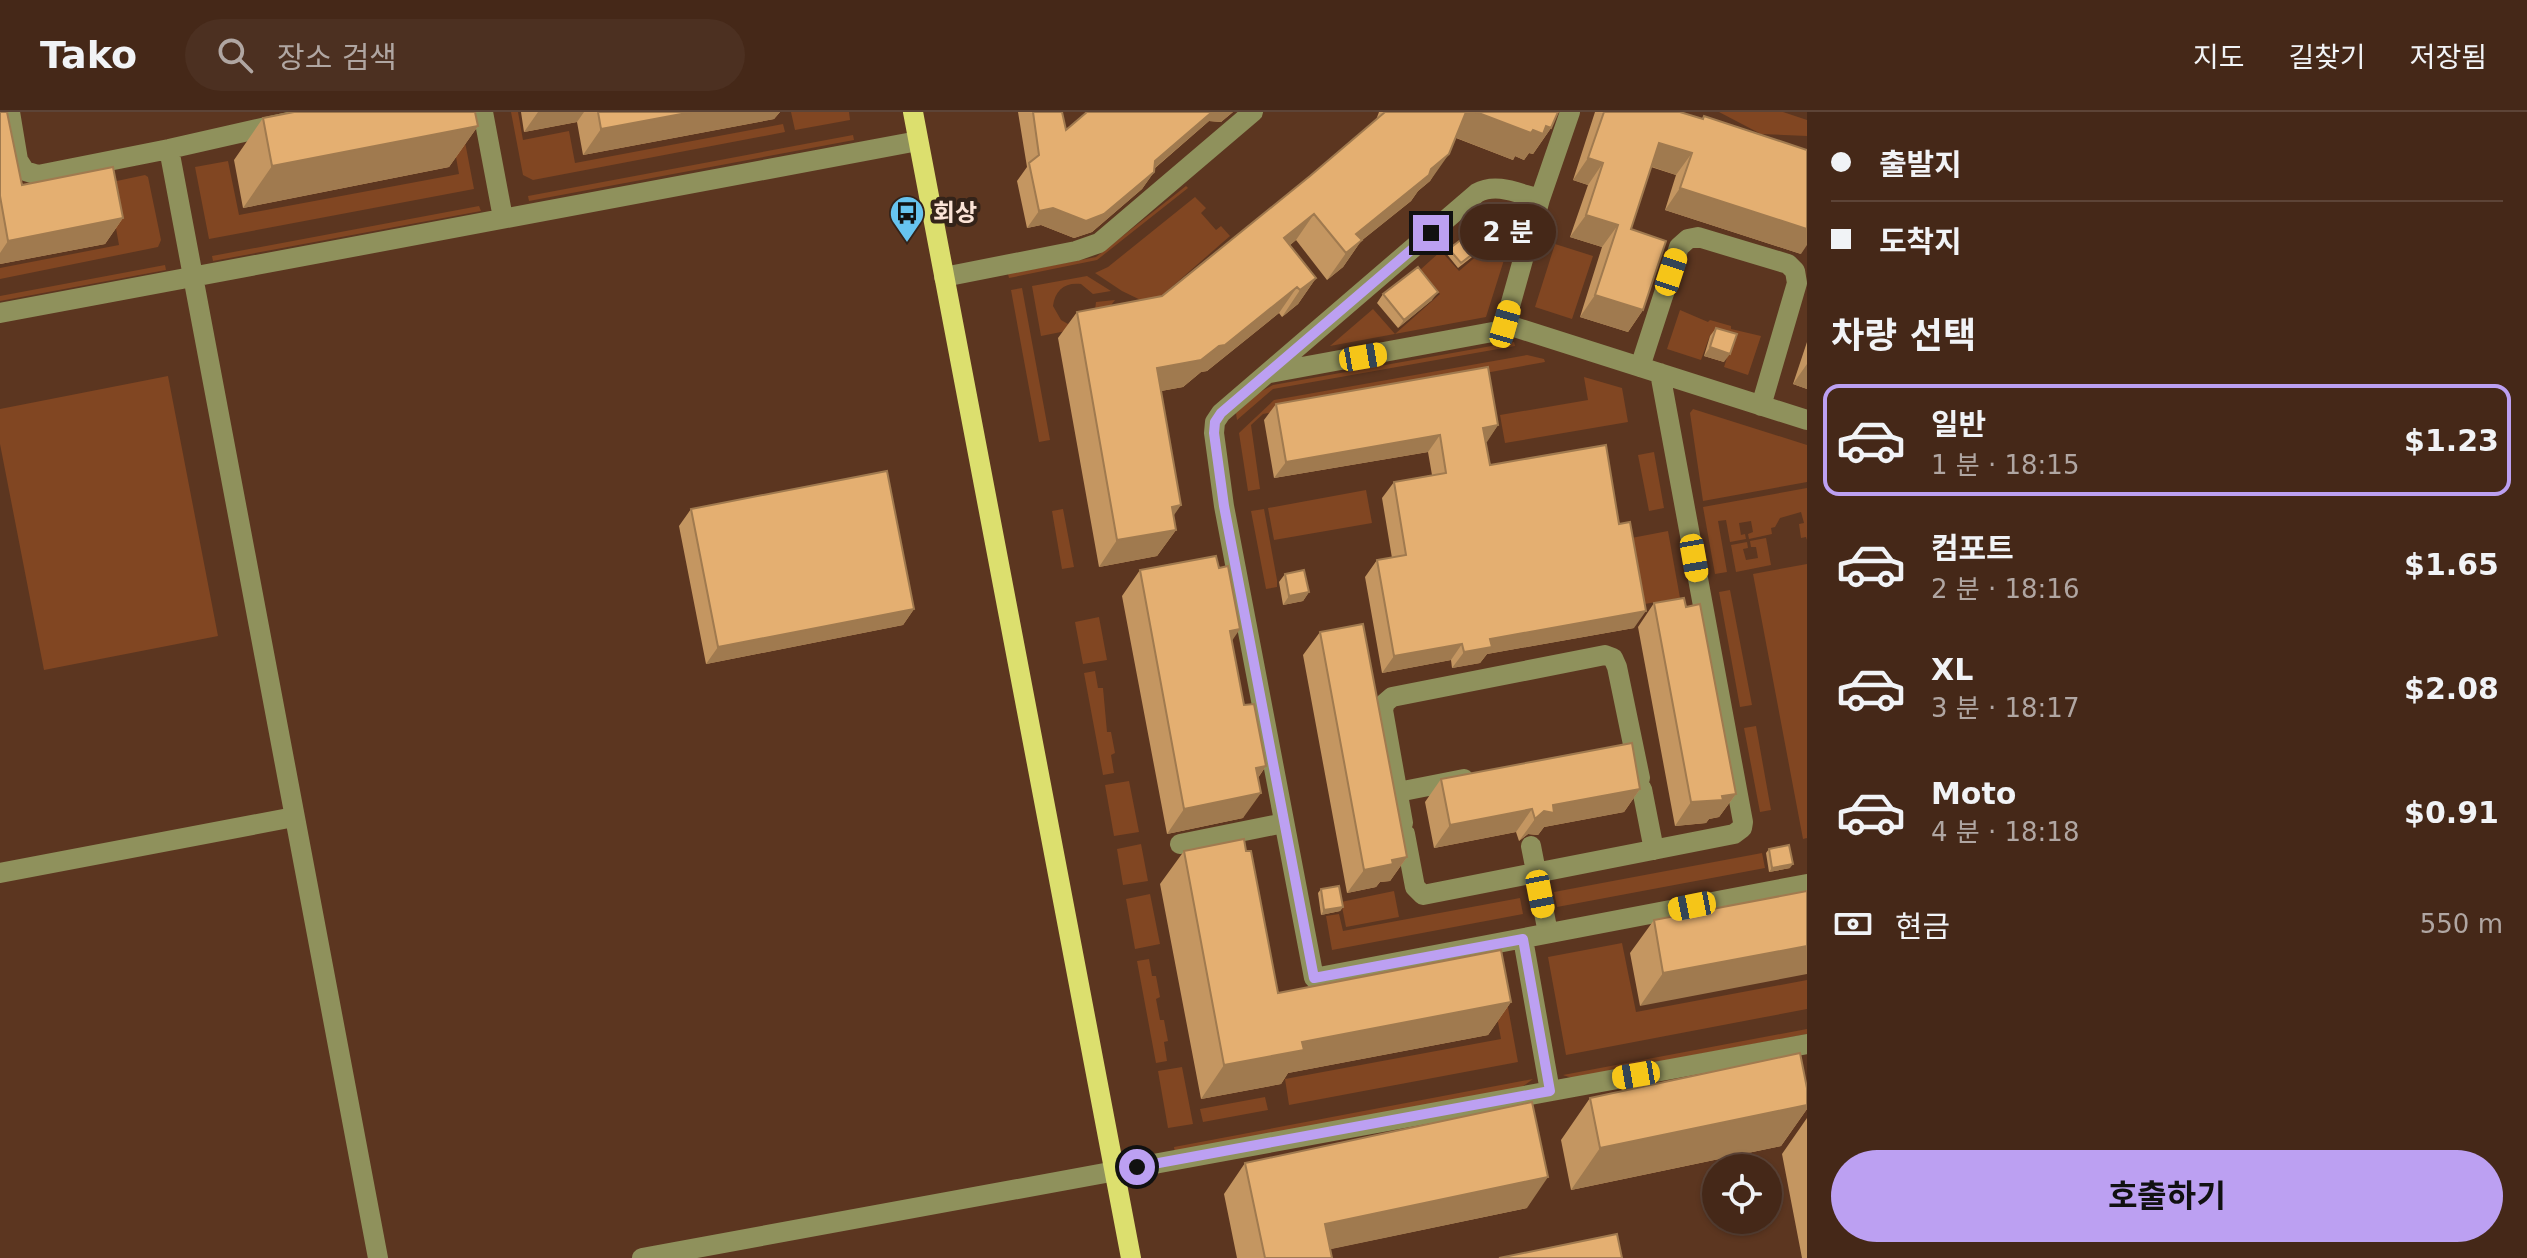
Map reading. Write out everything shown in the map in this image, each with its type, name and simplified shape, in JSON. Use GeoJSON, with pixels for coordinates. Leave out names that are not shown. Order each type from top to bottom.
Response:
{"type":"FeatureCollection","features":[{"type":"Feature","properties":{"kind":"main road"},"geometry":{"type":"LineString","coordinates":[[913,112],[1131,1258]]}},
{"type":"Feature","properties":{"kind":"street"},"geometry":{"type":"LineString","coordinates":[[10,112],[18,160],[25,171],[38,175],[169,149],[322,112]]}},
{"type":"Feature","properties":{"kind":"street"},"geometry":{"type":"LineString","coordinates":[[483,112],[503,218]]}},
{"type":"Feature","properties":{"kind":"street"},"geometry":{"type":"LineString","coordinates":[[944,277],[1076,251],[1099,243],[1253,112]]}},
{"type":"Feature","properties":{"kind":"street"},"geometry":{"type":"LineString","coordinates":[[1269,374],[1498,331],[1505,324],[1540,199],[1570,112]]}},
{"type":"Feature","properties":{"kind":"street"},"geometry":{"type":"LineString","coordinates":[[0,313],[918,141]]}},
{"type":"Feature","properties":{"kind":"street"},"geometry":{"type":"LineString","coordinates":[[169,149],[378,1258]]}},
{"type":"Feature","properties":{"kind":"street"},"geometry":{"type":"LineString","coordinates":[[1540,199],[1499,188],[1487,187],[1477,193],[1221,413],[1215,422],[1224,506],[1314,978],[1807,884]]}},
{"type":"Feature","properties":{"kind":"street"},"geometry":{"type":"LineString","coordinates":[[1654,850],[1641,784],[1626,749],[1617,667],[1613,658],[1605,655],[1392,697],[1383,710],[1415,887],[1423,895],[1654,850],[1734,834],[1743,822],[1650,370],[1679,247],[1688,239],[1698,237],[1788,264],[1795,271],[1797,283],[1761,406]]}},
{"type":"Feature","properties":{"kind":"street"},"geometry":{"type":"LineString","coordinates":[[1505,324],[1807,420]]}},
{"type":"Feature","properties":{"kind":"street"},"geometry":{"type":"LineString","coordinates":[[1398,792],[1476,777]]}},
{"type":"Feature","properties":{"kind":"street"},"geometry":{"type":"LineString","coordinates":[[0,873],[294,817]]}},
{"type":"Feature","properties":{"kind":"street"},"geometry":{"type":"LineString","coordinates":[[1180,844],[1284,823]]}},
{"type":"Feature","properties":{"kind":"street"},"geometry":{"type":"LineString","coordinates":[[1531,846],[1548,933]]}},
{"type":"Feature","properties":{"kind":"street"},"geometry":{"type":"LineString","coordinates":[[1523,939],[1550,1091]]}},
{"type":"Feature","properties":{"kind":"street"},"geometry":{"type":"LineString","coordinates":[[642,1258],[1807,1044]]}},
{"type":"Feature","properties":{"kind":"shaded area"},"geometry":{"type":"Polygon","coordinates":[[[511,112],[518,112],[523,140],[569,131],[575,163],[783,124],[785,132],[533,180],[523,175],[511,112]]]}},
{"type":"Feature","properties":{"kind":"shaded area"},"geometry":{"type":"Polygon","coordinates":[[[791,112],[849,112],[850,120],[795,130],[791,112]]]}},
{"type":"Feature","properties":{"kind":"shaded area"},"geometry":{"type":"Polygon","coordinates":[[[1719,112],[1783,112],[1807,120],[1807,136],[1761,134],[1719,112]]]}},
{"type":"Feature","properties":{"kind":"shaded area"},"geometry":{"type":"Polygon","coordinates":[[[461,121],[474,189],[209,239],[195,167],[228,161],[239,215],[459,174],[450,123],[461,121]]]}},
{"type":"Feature","properties":{"kind":"shaded area"},"geometry":{"type":"Polygon","coordinates":[[[853,135],[854,140],[529,201],[528,196],[853,135]]]}},
{"type":"Feature","properties":{"kind":"shaded area"},"geometry":{"type":"Polygon","coordinates":[[[148,177],[161,240],[158,247],[0,279],[0,268],[119,245],[109,189],[112,182],[148,177]]]}},
{"type":"Feature","properties":{"kind":"shaded area"},"geometry":{"type":"Polygon","coordinates":[[[1186,186],[1188,188],[1097,260],[1009,278],[1008,274],[1096,257],[1186,186]]]}},
{"type":"Feature","properties":{"kind":"shaded area"},"geometry":{"type":"Polygon","coordinates":[[[1195,197],[1206,208],[1201,213],[1216,230],[1221,226],[1230,236],[1151,305],[1095,273],[1108,267],[1195,197]]]}},
{"type":"Feature","properties":{"kind":"shaded area"},"geometry":{"type":"Polygon","coordinates":[[[479,206],[481,211],[213,261],[212,256],[479,206]]]}},
{"type":"Feature","properties":{"kind":"shaded area"},"geometry":{"type":"Polygon","coordinates":[[[1491,210],[1512,215],[1515,225],[1486,317],[1395,334],[1440,294],[1420,270],[1441,251],[1459,271],[1479,254],[1462,234],[1491,210]]]}},
{"type":"Feature","properties":{"kind":"shaded area"},"geometry":{"type":"Polygon","coordinates":[[[1555,244],[1593,256],[1572,319],[1535,307],[1555,244]]]}},
{"type":"Feature","properties":{"kind":"shaded area"},"geometry":{"type":"Polygon","coordinates":[[[165,265],[166,270],[0,301],[0,296],[165,265]]]}},
{"type":"Feature","properties":{"kind":"shaded area"},"geometry":{"type":"Polygon","coordinates":[[[1087,276],[1111,291],[1093,294],[1081,284],[1070,284],[1059,291],[1053,306],[1061,320],[1068,324],[1095,310],[1096,302],[1115,300],[1096,325],[1041,336],[1032,286],[1087,276]]]}},
{"type":"Feature","properties":{"kind":"shaded area"},"geometry":{"type":"Polygon","coordinates":[[[1022,288],[1050,440],[1039,442],[1011,290],[1022,288]]]}},
{"type":"Feature","properties":{"kind":"shaded area"},"geometry":{"type":"Polygon","coordinates":[[[1373,309],[1395,334],[1330,346],[1373,309]]]}},
{"type":"Feature","properties":{"kind":"shaded area"},"geometry":{"type":"Polygon","coordinates":[[[1680,310],[1708,322],[1710,320],[1761,336],[1748,375],[1724,367],[1732,342],[1710,335],[1701,360],[1667,349],[1680,310]]]}},
{"type":"Feature","properties":{"kind":"shaded area"},"geometry":{"type":"Polygon","coordinates":[[[1514,342],[1515,346],[1273,389],[1237,420],[1236,413],[1258,393],[1273,385],[1514,342]]]}},
{"type":"Feature","properties":{"kind":"shaded area"},"geometry":{"type":"Polygon","coordinates":[[[1527,355],[1544,359],[1545,362],[1263,414],[1251,425],[1260,489],[1248,491],[1239,433],[1274,400],[1527,355]]]}},
{"type":"Feature","properties":{"kind":"shaded area"},"geometry":{"type":"Polygon","coordinates":[[[168,376],[218,636],[44,670],[0,444],[0,409],[168,376]]]}},
{"type":"Feature","properties":{"kind":"shaded area"},"geometry":{"type":"Polygon","coordinates":[[[1584,377],[1622,388],[1628,422],[1505,443],[1500,415],[1588,400],[1584,377]]]}},
{"type":"Feature","properties":{"kind":"shaded area"},"geometry":{"type":"Polygon","coordinates":[[[1693,409],[1807,445],[1807,482],[1703,501],[1690,413],[1693,409]]]}},
{"type":"Feature","properties":{"kind":"shaded area"},"geometry":{"type":"Polygon","coordinates":[[[1654,452],[1664,508],[1649,511],[1638,455],[1654,452]]]}},
{"type":"Feature","properties":{"kind":"shaded area"},"geometry":{"type":"Polygon","coordinates":[[[1807,488],[1807,540],[1806,537],[1801,538],[1799,524],[1804,523],[1801,512],[1780,518],[1771,528],[1772,534],[1749,539],[1748,534],[1753,532],[1751,521],[1739,523],[1741,535],[1745,534],[1746,539],[1730,542],[1726,520],[1718,521],[1727,572],[1715,574],[1703,507],[1807,488]]]}},
{"type":"Feature","properties":{"kind":"shaded area"},"geometry":{"type":"Polygon","coordinates":[[[1366,490],[1372,523],[1274,540],[1268,508],[1366,490]]]}},
{"type":"Feature","properties":{"kind":"shaded area"},"geometry":{"type":"Polygon","coordinates":[[[1063,509],[1074,567],[1062,569],[1052,511],[1063,509]]]}},
{"type":"Feature","properties":{"kind":"shaded area"},"geometry":{"type":"Polygon","coordinates":[[[1264,509],[1277,580],[1277,587],[1266,589],[1251,511],[1264,509]]]}},
{"type":"Feature","properties":{"kind":"shaded area"},"geometry":{"type":"Polygon","coordinates":[[[1668,531],[1680,598],[1633,606],[1621,540],[1668,531]]]}},
{"type":"Feature","properties":{"kind":"shaded area"},"geometry":{"type":"Polygon","coordinates":[[[1766,538],[1771,565],[1736,572],[1731,545],[1747,542],[1748,548],[1743,549],[1746,560],[1758,558],[1756,547],[1751,547],[1750,541],[1766,538]]]}},
{"type":"Feature","properties":{"kind":"shaded area"},"geometry":{"type":"Polygon","coordinates":[[[1807,564],[1807,838],[1803,839],[1753,574],[1807,564]]]}},
{"type":"Feature","properties":{"kind":"shaded area"},"geometry":{"type":"Polygon","coordinates":[[[1730,590],[1752,705],[1740,707],[1719,592],[1730,590]]]}},
{"type":"Feature","properties":{"kind":"shaded area"},"geometry":{"type":"Polygon","coordinates":[[[1099,617],[1107,660],[1083,664],[1075,622],[1099,617]]]}},
{"type":"Feature","properties":{"kind":"shaded area"},"geometry":{"type":"Polygon","coordinates":[[[1095,671],[1098,688],[1103,688],[1107,732],[1111,732],[1115,753],[1111,755],[1114,773],[1103,775],[1084,673],[1095,671]]]}},
{"type":"Feature","properties":{"kind":"shaded area"},"geometry":{"type":"Polygon","coordinates":[[[1756,726],[1771,810],[1760,812],[1744,728],[1756,726]]]}},
{"type":"Feature","properties":{"kind":"shaded area"},"geometry":{"type":"Polygon","coordinates":[[[1129,781],[1139,832],[1114,836],[1105,785],[1129,781]]]}},
{"type":"Feature","properties":{"kind":"shaded area"},"geometry":{"type":"Polygon","coordinates":[[[1141,844],[1148,881],[1123,885],[1117,849],[1141,844]]]}},
{"type":"Feature","properties":{"kind":"shaded area"},"geometry":{"type":"Polygon","coordinates":[[[1762,853],[1765,868],[1557,907],[1554,892],[1762,853]]]}},
{"type":"Feature","properties":{"kind":"shaded area"},"geometry":{"type":"Polygon","coordinates":[[[1394,891],[1399,917],[1346,927],[1341,902],[1394,891]]]}},
{"type":"Feature","properties":{"kind":"shaded area"},"geometry":{"type":"Polygon","coordinates":[[[1150,894],[1160,944],[1135,949],[1126,899],[1150,894]]]}},
{"type":"Feature","properties":{"kind":"shaded area"},"geometry":{"type":"Polygon","coordinates":[[[1520,898],[1523,914],[1332,950],[1326,916],[1339,914],[1343,931],[1520,898]]]}},
{"type":"Feature","properties":{"kind":"shaded area"},"geometry":{"type":"Polygon","coordinates":[[[1622,943],[1636,1012],[1807,980],[1807,1009],[1566,1055],[1548,957],[1622,943]]]}},
{"type":"Feature","properties":{"kind":"shaded area"},"geometry":{"type":"Polygon","coordinates":[[[1149,959],[1160,997],[1156,999],[1160,1020],[1164,1020],[1168,1041],[1164,1042],[1167,1061],[1156,1063],[1137,961],[1149,959]]]}},
{"type":"Feature","properties":{"kind":"shaded area"},"geometry":{"type":"Polygon","coordinates":[[[1500,964],[1518,1062],[1289,1105],[1285,1079],[1501,1039],[1488,966],[1500,964]]]}},
{"type":"Feature","properties":{"kind":"shaded area"},"geometry":{"type":"Polygon","coordinates":[[[1807,1029],[1807,1034],[1572,1078],[1563,1075],[1807,1029]]]}},
{"type":"Feature","properties":{"kind":"shaded area"},"geometry":{"type":"Polygon","coordinates":[[[1182,1067],[1193,1124],[1168,1128],[1158,1071],[1182,1067]]]}},
{"type":"Feature","properties":{"kind":"shaded area"},"geometry":{"type":"Polygon","coordinates":[[[1533,1079],[1522,1087],[1175,1153],[1174,1147],[1533,1079]]]}},
{"type":"Feature","properties":{"kind":"shaded area"},"geometry":{"type":"Polygon","coordinates":[[[1265,1097],[1268,1110],[1203,1122],[1200,1109],[1265,1097]]]}},
{"type":"Feature","properties":{"kind":"building"},"geometry":{"type":"Polygon","coordinates":[[[0,112],[7,112],[22,185],[113,167],[123,218],[8,241],[0,196],[0,112]]]}},
{"type":"Feature","properties":{"kind":"building"},"geometry":{"type":"Polygon","coordinates":[[[294,112],[475,112],[478,126],[272,166],[263,118],[294,112]]]}},
{"type":"Feature","properties":{"kind":"building"},"geometry":{"type":"Polygon","coordinates":[[[598,112],[692,112],[601,129],[598,112]]]}},
{"type":"Feature","properties":{"kind":"building"},"geometry":{"type":"Polygon","coordinates":[[[1033,112],[1062,112],[1066,130],[1087,112],[1212,112],[1155,161],[1154,172],[1104,214],[1086,221],[1053,208],[1039,211],[1029,163],[1039,155],[1033,112]]]}},
{"type":"Feature","properties":{"kind":"building"},"geometry":{"type":"Polygon","coordinates":[[[1385,112],[1466,112],[1449,154],[1431,169],[1429,175],[1356,234],[1362,240],[1346,253],[1314,214],[1284,238],[1316,278],[1300,290],[1297,287],[1225,345],[1201,360],[1157,368],[1181,505],[1172,507],[1176,530],[1117,540],[1077,312],[1162,296],[1385,112]]]}},
{"type":"Feature","properties":{"kind":"building"},"geometry":{"type":"Polygon","coordinates":[[[1476,112],[1558,112],[1551,128],[1546,126],[1543,134],[1533,130],[1531,133],[1476,112]]]}},
{"type":"Feature","properties":{"kind":"building"},"geometry":{"type":"Polygon","coordinates":[[[1604,112],[1680,112],[1703,119],[1704,116],[1807,150],[1807,229],[1680,188],[1692,153],[1659,143],[1631,229],[1666,241],[1643,310],[1595,295],[1618,225],[1586,215],[1603,163],[1588,158],[1604,112]]]}},
{"type":"Feature","properties":{"kind":"building"},"geometry":{"type":"Polygon","coordinates":[[[1467,235],[1479,249],[1461,263],[1449,249],[1467,235]]]}},
{"type":"Feature","properties":{"kind":"building"},"geometry":{"type":"Polygon","coordinates":[[[1418,267],[1438,292],[1404,320],[1383,294],[1418,267]]]}},
{"type":"Feature","properties":{"kind":"building"},"geometry":{"type":"Polygon","coordinates":[[[1716,328],[1737,334],[1730,354],[1710,347],[1716,328]]]}},
{"type":"Feature","properties":{"kind":"building"},"geometry":{"type":"Polygon","coordinates":[[[1488,367],[1498,425],[1483,428],[1490,465],[1606,445],[1619,524],[1630,522],[1646,611],[1490,639],[1492,647],[1464,652],[1462,644],[1394,656],[1377,560],[1406,555],[1394,482],[1446,473],[1440,435],[1286,462],[1276,404],[1488,367]]]}},
{"type":"Feature","properties":{"kind":"building"},"geometry":{"type":"Polygon","coordinates":[[[887,471],[914,609],[718,647],[691,509],[887,471]]]}},
{"type":"Feature","properties":{"kind":"building"},"geometry":{"type":"Polygon","coordinates":[[[1216,556],[1219,568],[1228,566],[1240,629],[1230,631],[1244,705],[1254,704],[1266,766],[1256,768],[1261,793],[1184,809],[1140,570],[1216,556]]]}},
{"type":"Feature","properties":{"kind":"building"},"geometry":{"type":"Polygon","coordinates":[[[1304,570],[1309,592],[1289,596],[1285,574],[1304,570]]]}},
{"type":"Feature","properties":{"kind":"building"},"geometry":{"type":"Polygon","coordinates":[[[1684,598],[1686,607],[1700,604],[1736,794],[1722,796],[1723,800],[1691,802],[1654,603],[1684,598]]]}},
{"type":"Feature","properties":{"kind":"building"},"geometry":{"type":"Polygon","coordinates":[[[1363,624],[1407,857],[1392,860],[1393,864],[1364,870],[1320,632],[1363,624]]]}},
{"type":"Feature","properties":{"kind":"building"},"geometry":{"type":"Polygon","coordinates":[[[1632,743],[1640,789],[1553,805],[1554,813],[1544,811],[1535,819],[1532,809],[1450,825],[1441,779],[1632,743]]]}},
{"type":"Feature","properties":{"kind":"building"},"geometry":{"type":"Polygon","coordinates":[[[1244,839],[1246,851],[1251,851],[1278,993],[1501,950],[1511,1002],[1302,1042],[1304,1050],[1224,1065],[1184,851],[1244,839]]]}},
{"type":"Feature","properties":{"kind":"building"},"geometry":{"type":"Polygon","coordinates":[[[1789,845],[1793,864],[1772,868],[1769,849],[1789,845]]]}},
{"type":"Feature","properties":{"kind":"building"},"geometry":{"type":"Polygon","coordinates":[[[1339,886],[1343,907],[1324,910],[1321,889],[1339,886]]]}},
{"type":"Feature","properties":{"kind":"building"},"geometry":{"type":"Polygon","coordinates":[[[1807,891],[1807,946],[1663,973],[1654,920],[1807,891]]]}},
{"type":"Feature","properties":{"kind":"building"},"geometry":{"type":"Polygon","coordinates":[[[1800,1053],[1807,1105],[1600,1148],[1590,1098],[1800,1053]]]}},
{"type":"Feature","properties":{"kind":"building"},"geometry":{"type":"Polygon","coordinates":[[[1532,1102],[1548,1177],[1325,1224],[1332,1258],[1265,1258],[1245,1163],[1532,1102]]]}},
{"type":"Feature","properties":{"kind":"building"},"geometry":{"type":"Polygon","coordinates":[[[1617,1234],[1622,1258],[1499,1258],[1617,1234]]]}},
{"type":"Feature","properties":{"kind":"place","name":"회상"},"geometry":{"type":"Point","coordinates":[907,244]}},
{"type":"Feature","properties":{"kind":"route"},"geometry":{"type":"LineString","coordinates":[[1137,1167],[1550,1091],[1523,939],[1314,978],[1224,506],[1214,433],[1215,422],[1221,413],[1431,233]]}}]}
